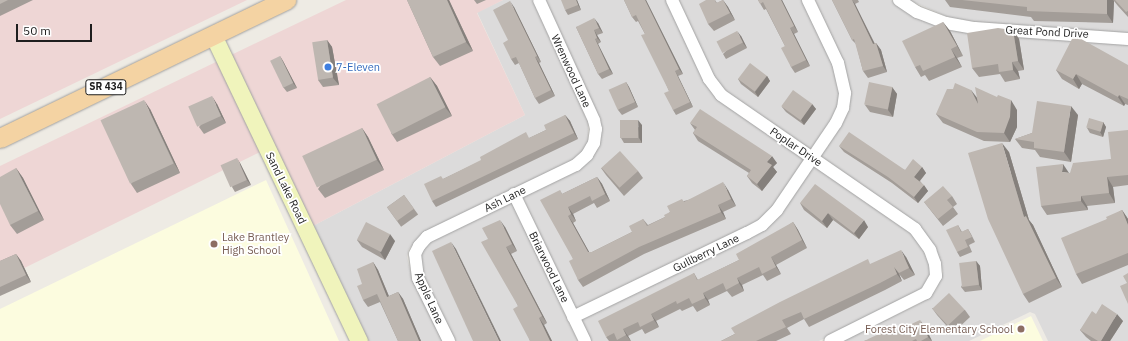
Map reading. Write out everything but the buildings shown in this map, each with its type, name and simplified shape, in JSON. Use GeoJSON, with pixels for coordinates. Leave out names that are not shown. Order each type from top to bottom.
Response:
{"type":"FeatureCollection","features":[{"type":"Feature","properties":{"kind":"main road","name":"SR 434"},"geometry":{"type":"LineString","coordinates":[[0,138],[286,0]]}},
{"type":"Feature","properties":{"kind":"street","name":"Wrenwood Lane"},"geometry":{"type":"LineString","coordinates":[[539,0],[594,120],[596,129],[594,143]]}},
{"type":"Feature","properties":{"kind":"street","name":"Poplar Drive"},"geometry":{"type":"LineString","coordinates":[[672,0],[709,79],[721,95],[915,229],[930,250],[935,264],[936,276],[932,286],[917,299],[830,341]]}},
{"type":"Feature","properties":{"kind":"street","name":"Gullberry Lane"},"geometry":{"type":"LineString","coordinates":[[573,316],[762,225],[777,210],[836,123],[843,108],[845,93],[838,63],[808,0]]}},
{"type":"Feature","properties":{"kind":"street","name":"Great Pond Drive"},"geometry":{"type":"LineString","coordinates":[[899,0],[917,12],[961,25],[1128,39]]}},
{"type":"Feature","properties":{"kind":"street","name":"Sand Lake Road"},"geometry":{"type":"LineString","coordinates":[[212,35],[359,341]]}},
{"type":"Feature","properties":{"kind":"street","name":"Ash Lane"},"geometry":{"type":"LineString","coordinates":[[415,254],[427,237],[576,164],[587,156],[594,143]]}},
{"type":"Feature","properties":{"kind":"street","name":"Briarwood Lane"},"geometry":{"type":"LineString","coordinates":[[514,194],[585,341]]}},
{"type":"Feature","properties":{"kind":"street","name":"Apple Lane"},"geometry":{"type":"LineString","coordinates":[[415,254],[418,278],[449,341]]}},
{"type":"Feature","properties":{"kind":"shaded area"},"geometry":{"type":"Polygon","coordinates":[[[0,0],[247,0],[0,119],[0,0]]]}},
{"type":"Feature","properties":{"kind":"shaded area"},"geometry":{"type":"Polygon","coordinates":[[[346,0],[503,0],[477,13],[525,115],[311,227],[229,56],[346,0]]]}},
{"type":"Feature","properties":{"kind":"shaded area"},"geometry":{"type":"Polygon","coordinates":[[[503,0],[533,0],[588,122],[588,142],[583,152],[574,160],[425,232],[409,249],[407,257],[413,281],[443,341],[366,341],[311,227],[525,115],[477,12],[503,0]]]}},
{"type":"Feature","properties":{"kind":"shaded area"},"geometry":{"type":"Polygon","coordinates":[[[545,0],[666,0],[704,82],[717,99],[805,160],[772,207],[759,221],[576,309],[522,196],[599,148],[601,140],[545,0]]]}},
{"type":"Feature","properties":{"kind":"shaded area"},"geometry":{"type":"Polygon","coordinates":[[[679,0],[802,0],[833,65],[839,93],[838,107],[831,121],[812,150],[726,91],[714,76],[679,0]]]}},
{"type":"Feature","properties":{"kind":"shaded area"},"geometry":{"type":"Polygon","coordinates":[[[815,0],[891,0],[914,17],[1128,44],[1128,341],[1048,341],[1035,314],[1030,312],[969,341],[842,341],[919,304],[936,290],[943,272],[936,248],[919,226],[821,156],[841,126],[849,110],[851,93],[843,60],[815,0]]]}},
{"type":"Feature","properties":{"kind":"shaded area"},"geometry":{"type":"Polygon","coordinates":[[[909,0],[1128,0],[1128,33],[976,22],[948,17],[909,0]]]}},
{"type":"Feature","properties":{"kind":"shaded area"},"geometry":{"type":"Polygon","coordinates":[[[218,61],[262,151],[0,280],[0,166],[218,61]]]}},
{"type":"Feature","properties":{"kind":"shaded area"},"geometry":{"type":"Polygon","coordinates":[[[814,166],[910,233],[919,242],[930,265],[930,276],[922,289],[819,341],[591,341],[581,319],[750,237],[814,166]]]}},
{"type":"Feature","properties":{"kind":"shaded area","name":"Lake Brantley High School"},"geometry":{"type":"Polygon","coordinates":[[[266,180],[339,341],[0,341],[0,309],[266,180]]]}},
{"type":"Feature","properties":{"kind":"shaded area"},"geometry":{"type":"Polygon","coordinates":[[[511,201],[578,341],[456,341],[424,276],[420,255],[430,241],[511,201]]]}},
{"type":"Feature","properties":{"kind":"shaded area","name":"Forest City Elementary School"},"geometry":{"type":"Polygon","coordinates":[[[1031,316],[1043,341],[980,341],[1031,316]]]}},
{"type":"Feature","properties":{"kind":"place","name":"7-Eleven"},"geometry":{"type":"Point","coordinates":[328,67]}},
{"type":"Feature","properties":{"kind":"place","name":"Lake Brantley High School"},"geometry":{"type":"Point","coordinates":[214,244]}},
{"type":"Feature","properties":{"kind":"place","name":"Forest City Elementary School"},"geometry":{"type":"Point","coordinates":[1021,329]}}]}
